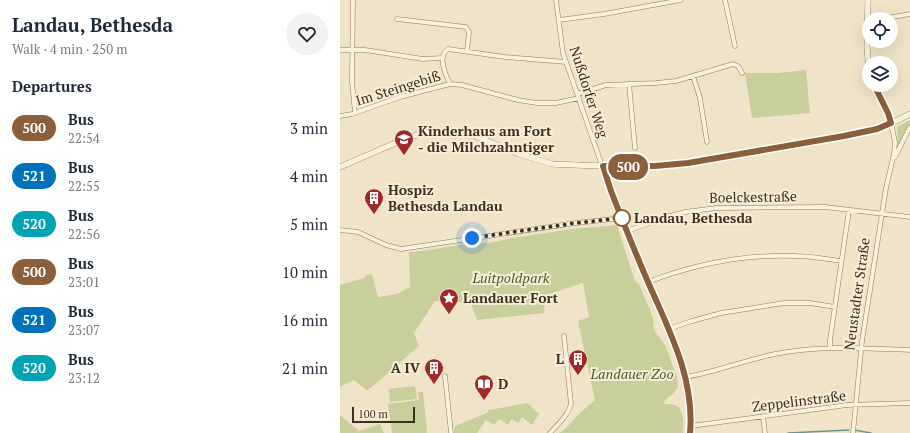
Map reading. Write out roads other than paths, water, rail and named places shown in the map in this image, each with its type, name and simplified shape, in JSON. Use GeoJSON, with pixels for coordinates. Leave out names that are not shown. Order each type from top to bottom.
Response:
{"type":"FeatureCollection","features":[{"type":"Feature","properties":{"kind":"street"},"geometry":{"type":"LineString","coordinates":[[353,0],[352,49],[353,98],[355,112]]}},
{"type":"Feature","properties":{"kind":"street","name":"Nußdorfer Weg"},"geometry":{"type":"LineString","coordinates":[[556,0],[562,49],[566,62],[620,215],[682,363],[686,377],[690,406],[690,433]]}},
{"type":"Feature","properties":{"kind":"street"},"geometry":{"type":"LineString","coordinates":[[559,20],[604,14],[681,0]]}},
{"type":"Feature","properties":{"kind":"street"},"geometry":{"type":"LineString","coordinates":[[725,0],[735,46]]}},
{"type":"Feature","properties":{"kind":"street"},"geometry":{"type":"LineString","coordinates":[[868,0],[868,12]]}},
{"type":"Feature","properties":{"kind":"street"},"geometry":{"type":"LineString","coordinates":[[898,16],[910,14]]}},
{"type":"Feature","properties":{"kind":"street"},"geometry":{"type":"LineString","coordinates":[[397,19],[466,27],[468,29],[469,36],[467,51]]}},
{"type":"Feature","properties":{"kind":"street"},"geometry":{"type":"LineString","coordinates":[[340,50],[352,49],[376,51],[423,59],[441,58]]}},
{"type":"Feature","properties":{"kind":"street"},"geometry":{"type":"LineString","coordinates":[[450,84],[441,58],[444,52],[448,49],[505,57],[566,62]]}},
{"type":"Feature","properties":{"kind":"street","name":"Im Steingebiß"},"geometry":{"type":"LineString","coordinates":[[340,116],[400,97],[450,84],[466,85],[532,103],[556,103],[606,85],[663,83],[733,64],[738,66],[742,73]]}},
{"type":"Feature","properties":{"kind":"street"},"geometry":{"type":"LineString","coordinates":[[693,76],[700,98],[707,142]]}},
{"type":"Feature","properties":{"kind":"street"},"geometry":{"type":"LineString","coordinates":[[629,84],[636,148]]}},
{"type":"Feature","properties":{"kind":"street"},"geometry":{"type":"LineString","coordinates":[[878,92],[888,113],[891,123]]}},
{"type":"Feature","properties":{"kind":"street"},"geometry":{"type":"LineString","coordinates":[[340,167],[407,138],[424,133],[442,131],[473,135],[519,154],[546,163],[564,165],[655,166],[688,163],[877,129],[910,114]]}},
{"type":"Feature","properties":{"kind":"street","name":"Neustadter Straße"},"geometry":{"type":"LineString","coordinates":[[853,431],[861,348],[881,214],[893,159],[895,142],[891,123]]}},
{"type":"Feature","properties":{"kind":"street","name":"Neustadter Straße"},"geometry":{"type":"LineString","coordinates":[[893,159],[910,127]]}},
{"type":"Feature","properties":{"kind":"street","name":"Boelckestraße"},"geometry":{"type":"LineString","coordinates":[[627,231],[666,217],[708,208],[809,207],[910,217]]}},
{"type":"Feature","properties":{"kind":"street"},"geometry":{"type":"LineString","coordinates":[[830,348],[849,210]]}},
{"type":"Feature","properties":{"kind":"street"},"geometry":{"type":"LineString","coordinates":[[342,230],[358,232],[386,245],[401,249],[576,223],[613,219],[620,215]]}},
{"type":"Feature","properties":{"kind":"street"},"geometry":{"type":"LineString","coordinates":[[648,282],[702,265],[752,258],[797,256],[841,261]]}},
{"type":"Feature","properties":{"kind":"street"},"geometry":{"type":"LineString","coordinates":[[668,329],[721,313],[784,302],[810,303],[835,307]]}},
{"type":"Feature","properties":{"kind":"street"},"geometry":{"type":"LineString","coordinates":[[550,433],[564,418],[571,404],[564,336]]}},
{"type":"Feature","properties":{"kind":"street"},"geometry":{"type":"LineString","coordinates":[[686,377],[774,354],[796,350],[861,348],[910,350]]}},
{"type":"Feature","properties":{"kind":"street"},"geometry":{"type":"LineString","coordinates":[[446,376],[451,433]]}},
{"type":"Feature","properties":{"kind":"street","name":"Zeppelinstraße"},"geometry":{"type":"LineString","coordinates":[[690,426],[856,405],[910,403]]}},
{"type":"Feature","properties":{"kind":"street"},"geometry":{"type":"LineString","coordinates":[[763,416],[765,432]]}},
{"type":"Feature","properties":{"kind":"waterway"},"geometry":{"type":"LineString","coordinates":[[788,433],[849,430]]}},
{"type":"Feature","properties":{"kind":"waterway"},"geometry":{"type":"LineString","coordinates":[[854,430],[871,433]]}},
{"type":"Feature","properties":{"kind":"place","name":"Kinderhaus am Fort - die Milchzahntiger"},"geometry":{"type":"Point","coordinates":[404,156]}},
{"type":"Feature","properties":{"kind":"place","name":"Hospiz Bethesda Landau"},"geometry":{"type":"Point","coordinates":[374,215]}},
{"type":"Feature","properties":{"kind":"place","name":"Landau, Bethesda"},"geometry":{"type":"Point","coordinates":[622,218]}},
{"type":"Feature","properties":{"kind":"place","name":"Landauer Fort"},"geometry":{"type":"Point","coordinates":[449,315]}},
{"type":"Feature","properties":{"kind":"place","name":"L"},"geometry":{"type":"Point","coordinates":[578,376]}},
{"type":"Feature","properties":{"kind":"place","name":"A IV"},"geometry":{"type":"Point","coordinates":[434,385]}},
{"type":"Feature","properties":{"kind":"place","name":"D"},"geometry":{"type":"Point","coordinates":[484,401]}},
{"type":"Feature","properties":{"kind":"park label","name":"Luitpoldpark"},"geometry":{"type":"Point","coordinates":[511,278]}},
{"type":"Feature","properties":{"kind":"park label","name":"Landauer Zoo"},"geometry":{"type":"Point","coordinates":[632,374]}}]}
